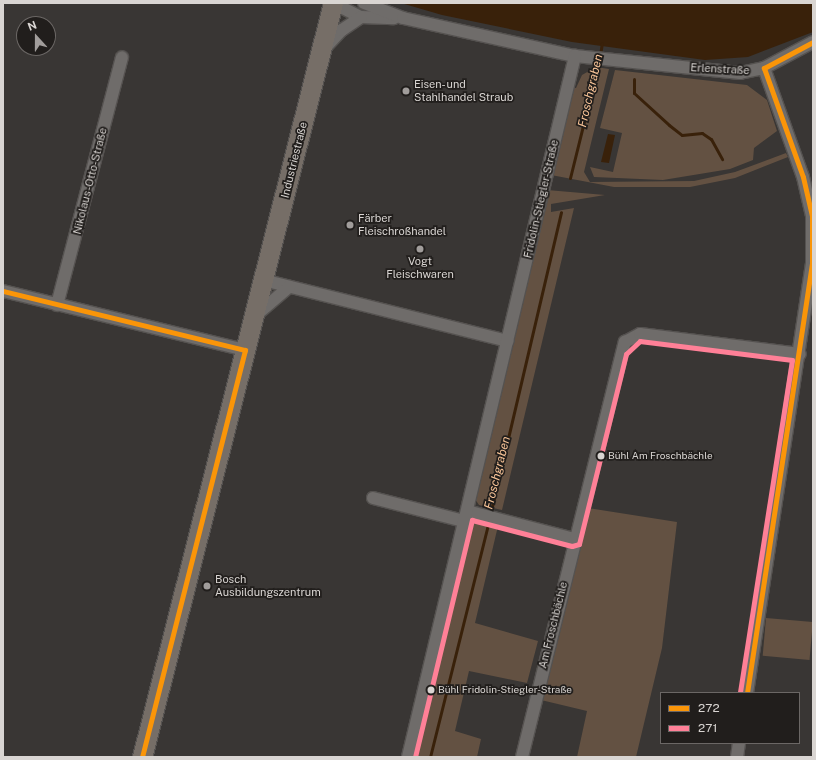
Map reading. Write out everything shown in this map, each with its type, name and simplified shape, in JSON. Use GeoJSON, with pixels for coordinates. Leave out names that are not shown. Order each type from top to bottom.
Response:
{"type":"FeatureCollection","features":[{"type":"Feature","properties":{"kind":"main road","name":"Industriestraße"},"geometry":{"type":"LineString","coordinates":[[142,757],[333,3]]}},
{"type":"Feature","properties":{"kind":"street","name":"Erlenstraße"},"geometry":{"type":"LineString","coordinates":[[333,3],[361,17],[404,18]]}},
{"type":"Feature","properties":{"kind":"street","name":"Erlenstraße"},"geometry":{"type":"LineString","coordinates":[[364,3],[404,18],[581,57],[740,72],[764,68],[803,177],[812,216],[812,263],[800,354],[747,692]]}},
{"type":"Feature","properties":{"kind":"street"},"geometry":{"type":"LineString","coordinates":[[319,54],[342,30],[361,17]]}},
{"type":"Feature","properties":{"kind":"street"},"geometry":{"type":"LineString","coordinates":[[764,68],[813,42]]}},
{"type":"Feature","properties":{"kind":"street","name":"Nikolaus-Otto-Straße"},"geometry":{"type":"LineString","coordinates":[[58,305],[122,57]]}},
{"type":"Feature","properties":{"kind":"street","name":"Fridolin-Stiegler-Straße"},"geometry":{"type":"LineString","coordinates":[[408,757],[507,341],[581,57]]}},
{"type":"Feature","properties":{"kind":"street"},"geometry":{"type":"LineString","coordinates":[[263,280],[507,341]]}},
{"type":"Feature","properties":{"kind":"street"},"geometry":{"type":"LineString","coordinates":[[254,317],[289,287]]}},
{"type":"Feature","properties":{"kind":"street"},"geometry":{"type":"LineString","coordinates":[[3,291],[245,350]]}},
{"type":"Feature","properties":{"kind":"street","name":"Am Froschbächle"},"geometry":{"type":"LineString","coordinates":[[522,757],[620,351],[632,336],[663,336],[800,354]]}},
{"type":"Feature","properties":{"kind":"street"},"geometry":{"type":"LineString","coordinates":[[373,498],[466,516],[482,514],[574,539]]}},
{"type":"Feature","properties":{"kind":"street"},"geometry":{"type":"LineString","coordinates":[[737,757],[739,744]]}},
{"type":"Feature","properties":{"kind":"shaded area"},"geometry":{"type":"Polygon","coordinates":[[[401,3],[813,3],[813,32],[748,57],[705,60],[572,42],[442,15],[401,3]]]}},
{"type":"Feature","properties":{"kind":"shaded area"},"geometry":{"type":"Polygon","coordinates":[[[596,67],[609,69],[584,172],[590,182],[694,181],[735,172],[786,153],[788,157],[735,178],[690,187],[614,187],[551,175],[573,88],[576,88],[582,75],[596,67]]]}},
{"type":"Feature","properties":{"kind":"shaded area"},"geometry":{"type":"Polygon","coordinates":[[[615,70],[747,85],[767,100],[777,131],[754,148],[753,160],[730,169],[663,180],[594,177],[590,167],[613,172],[622,133],[600,128],[615,70]]]}},
{"type":"Feature","properties":{"kind":"shaded area"},"geometry":{"type":"Polygon","coordinates":[[[608,134],[615,135],[609,163],[601,162],[608,134]]]}},
{"type":"Feature","properties":{"kind":"shaded area"},"geometry":{"type":"Polygon","coordinates":[[[547,190],[605,195],[551,204],[551,212],[574,208],[502,510],[479,505],[475,499],[547,190]]]}},
{"type":"Feature","properties":{"kind":"shaded area"},"geometry":{"type":"Polygon","coordinates":[[[588,508],[677,522],[662,648],[636,757],[577,757],[587,711],[541,700],[588,508]]]}},
{"type":"Feature","properties":{"kind":"shaded area"},"geometry":{"type":"Polygon","coordinates":[[[475,522],[498,526],[475,623],[538,641],[527,683],[469,671],[455,731],[481,739],[477,757],[413,757],[468,529],[475,522]]]}},
{"type":"Feature","properties":{"kind":"shaded area"},"geometry":{"type":"Polygon","coordinates":[[[766,618],[813,622],[810,660],[763,656],[766,618]]]}},
{"type":"Feature","properties":{"kind":"waterway","name":"Froschgraben"},"geometry":{"type":"LineString","coordinates":[[600,55],[602,43]]}},
{"type":"Feature","properties":{"kind":"waterway","name":"Froschgraben"},"geometry":{"type":"LineString","coordinates":[[570,178],[599,61]]}},
{"type":"Feature","properties":{"kind":"waterway"},"geometry":{"type":"LineString","coordinates":[[634,79],[634,93],[669,125],[682,135],[702,133],[711,139],[722,159]]}},
{"type":"Feature","properties":{"kind":"waterway","name":"Froschgraben"},"geometry":{"type":"LineString","coordinates":[[490,515],[561,212]]}},
{"type":"Feature","properties":{"kind":"waterway","name":"Froschgraben"},"geometry":{"type":"LineString","coordinates":[[430,757],[489,520]]}},
{"type":"Feature","properties":{"kind":"transit line","name":"272"},"geometry":{"type":"LineString","coordinates":[[764,68],[813,42]]}},
{"type":"Feature","properties":{"kind":"transit line","name":"272"},"geometry":{"type":"LineString","coordinates":[[747,692],[812,263],[812,216],[803,177],[764,68]]}},
{"type":"Feature","properties":{"kind":"transit line","name":"272"},"geometry":{"type":"LineString","coordinates":[[3,291],[245,350]]}},
{"type":"Feature","properties":{"kind":"transit line","name":"271"},"geometry":{"type":"LineString","coordinates":[[415,757],[472,520],[572,546],[579,544],[626,354],[640,341],[792,360],[740,692]]}},
{"type":"Feature","properties":{"kind":"transit line","name":"272"},"geometry":{"type":"LineString","coordinates":[[142,757],[245,350]]}},
{"type":"Feature","properties":{"kind":"place","name":"Eisen- und Stahlhandel Straub"},"geometry":{"type":"Point","coordinates":[406,91]}},
{"type":"Feature","properties":{"kind":"place","name":"Färber Fleischroßhandel"},"geometry":{"type":"Point","coordinates":[350,225]}},
{"type":"Feature","properties":{"kind":"place","name":"Vogt Fleischwaren"},"geometry":{"type":"Point","coordinates":[420,249]}},
{"type":"Feature","properties":{"kind":"place","name":"Bühl Am Froschbächle"},"geometry":{"type":"Point","coordinates":[601,456]}},
{"type":"Feature","properties":{"kind":"place","name":"Bosch Ausbildungszentrum"},"geometry":{"type":"Point","coordinates":[207,586]}},
{"type":"Feature","properties":{"kind":"place","name":"Bühl Fridolin-Stiegler-Straße"},"geometry":{"type":"Point","coordinates":[431,690]}}]}
